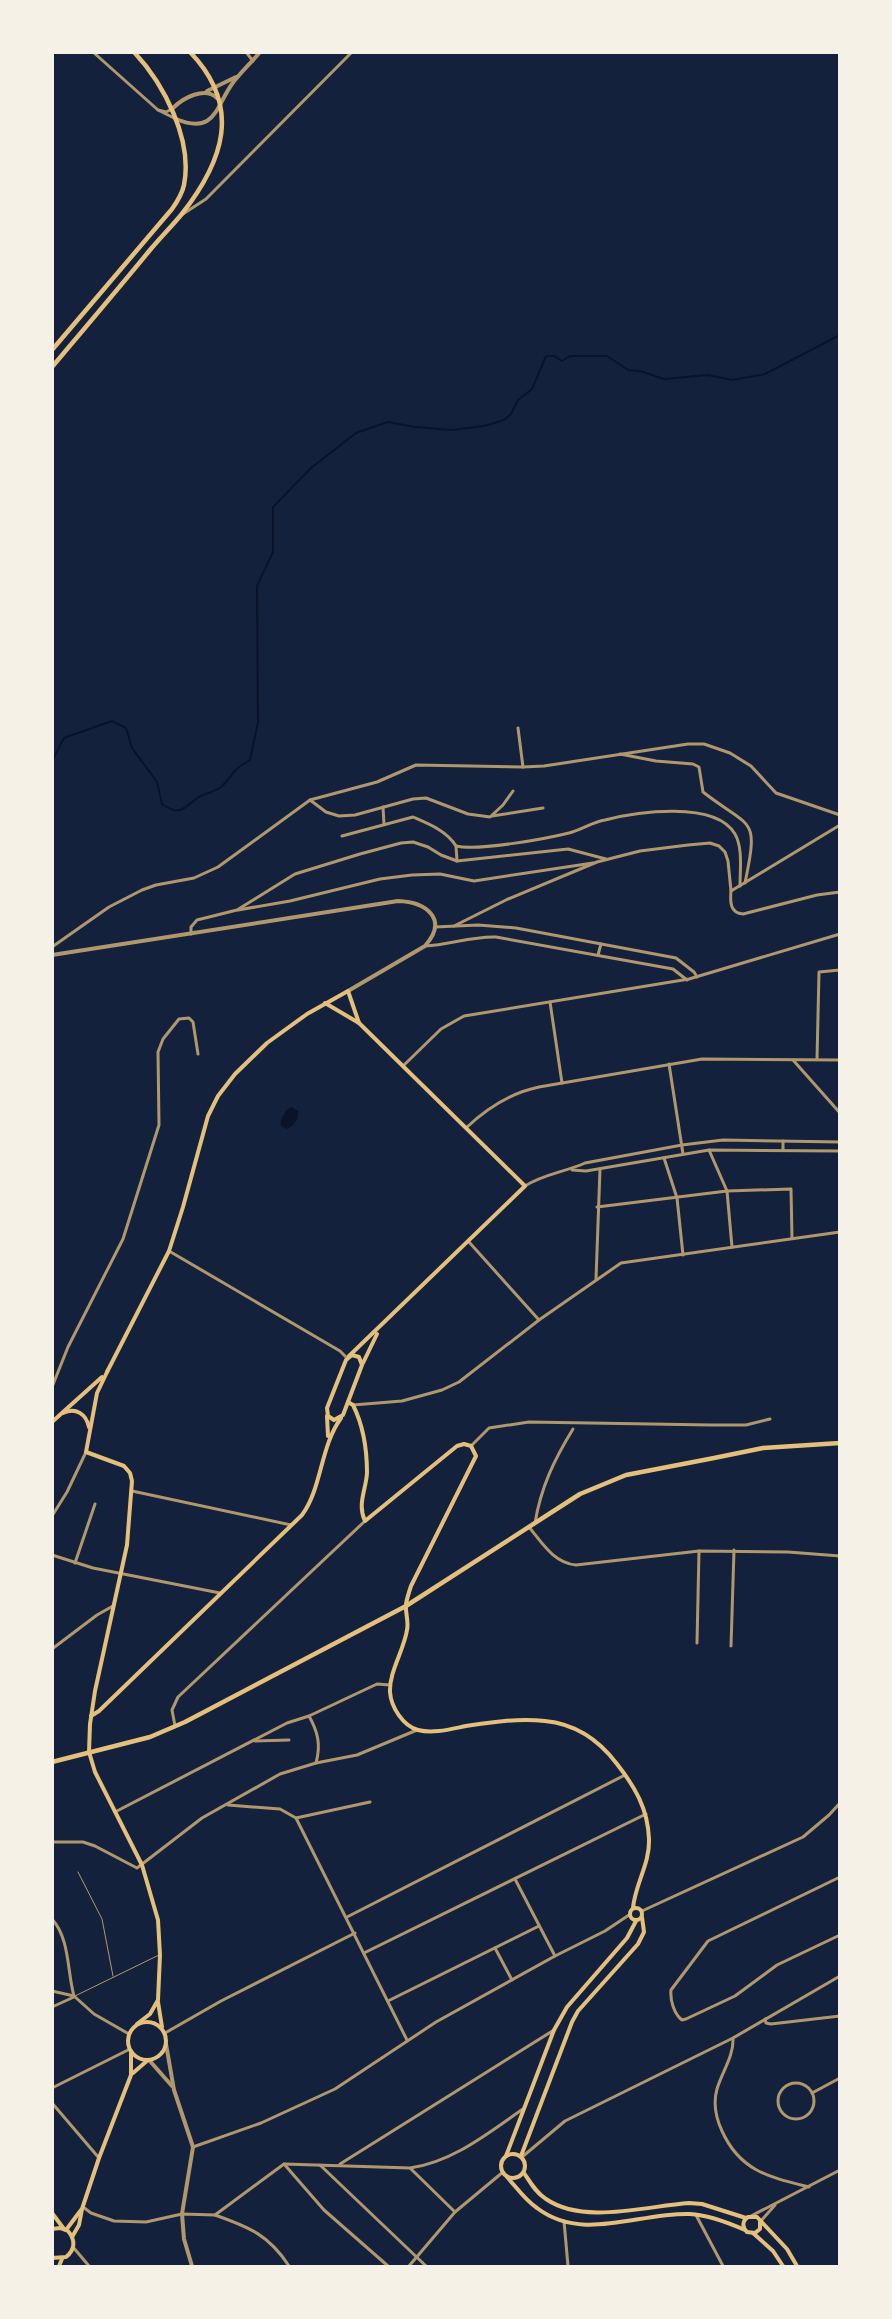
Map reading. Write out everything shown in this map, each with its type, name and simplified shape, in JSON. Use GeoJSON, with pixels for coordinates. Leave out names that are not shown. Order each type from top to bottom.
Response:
{"type":"FeatureCollection","features":[{"type":"Feature","properties":{"kind":"main road"},"geometry":{"type":"LineString","coordinates":[[52,350],[163,221],[179,197],[183,186],[185,164],[173,108],[153,74],[134,52]]}},
{"type":"Feature","properties":{"kind":"main road"},"geometry":{"type":"LineString","coordinates":[[52,367],[152,247],[181,216],[214,165],[222,135],[221,104],[215,88],[202,66],[190,52]]}},
{"type":"Feature","properties":{"kind":"main road"},"geometry":{"type":"LineString","coordinates":[[131,2075],[149,2060],[158,2056],[166,2044],[158,2000],[160,1955],[158,1920],[142,1865],[95,1772],[89,1752],[90,1716],[122,1573],[132,1491],[131,1477],[124,1466],[86,1452],[97,1393],[169,1251],[208,1116],[218,1096],[235,1074],[267,1043],[325,1003],[348,991],[359,1023]]}},
{"type":"Feature","properties":{"kind":"main road"},"geometry":{"type":"LineString","coordinates":[[325,1003],[359,1023],[525,1186],[348,1357],[327,1413],[328,1438]]}},
{"type":"Feature","properties":{"kind":"main road"},"geometry":{"type":"LineString","coordinates":[[90,1716],[99,1712],[220,1593],[292,1526],[308,1505],[328,1438],[341,1418],[362,1364],[379,1329]]}},
{"type":"Feature","properties":{"kind":"main road"},"geometry":{"type":"LineString","coordinates":[[348,1357],[354,1355],[359,1357],[362,1364]]}},
{"type":"Feature","properties":{"kind":"main road"},"geometry":{"type":"LineString","coordinates":[[52,1422],[98,1382],[108,1370]]}},
{"type":"Feature","properties":{"kind":"main road"},"geometry":{"type":"LineString","coordinates":[[348,1402],[353,1405],[366,1449],[366,1474],[360,1509],[365,1521],[457,1446],[464,1444],[471,1446],[476,1452],[476,1460],[414,1576],[406,1606],[407,1630],[390,1685],[392,1700],[397,1712],[404,1722],[418,1730],[436,1731],[522,1720],[547,1721],[567,1726],[587,1735],[605,1748],[638,1794],[646,1814],[649,1840],[648,1858],[633,1908],[629,1915],[636,1920]]}},
{"type":"Feature","properties":{"kind":"main road"},"geometry":{"type":"LineString","coordinates":[[58,1416],[67,1411],[78,1411],[86,1418],[90,1431]]}},
{"type":"Feature","properties":{"kind":"main road"},"geometry":{"type":"LineString","coordinates":[[327,1413],[334,1420],[341,1418]]}},
{"type":"Feature","properties":{"kind":"main road"},"geometry":{"type":"LineString","coordinates":[[52,1762],[150,1737],[175,1726],[406,1606],[580,1494],[626,1475],[763,1448],[840,1443]]}},
{"type":"Feature","properties":{"kind":"main road"},"geometry":{"type":"LineString","coordinates":[[522,2157],[572,2022],[578,2011],[638,1944],[644,1932],[642,1911],[636,1907],[633,1908]]}},
{"type":"Feature","properties":{"kind":"main road"},"geometry":{"type":"LineString","coordinates":[[642,1917],[636,1920],[627,1938],[571,2001],[554,2030],[506,2156],[501,2164],[502,2172],[537,2208],[564,2221],[598,2226],[660,2217],[696,2215],[752,2233],[773,2251],[783,2266]]}},
{"type":"Feature","properties":{"kind":"main road"},"geometry":{"type":"LineString","coordinates":[[52,2258],[62,2259],[69,2255],[73,2247],[72,2237],[79,2225],[82,2208],[99,2158],[131,2075],[129,2034],[137,2024],[150,2014],[158,2000]]}},
{"type":"Feature","properties":{"kind":"main road"},"geometry":{"type":"LineString","coordinates":[[137,2024],[150,2022],[163,2031]]}},
{"type":"Feature","properties":{"kind":"main road"},"geometry":{"type":"LineString","coordinates":[[130,2050],[137,2057],[149,2060]]}},
{"type":"Feature","properties":{"kind":"main road"},"geometry":{"type":"LineString","coordinates":[[506,2156],[512,2154],[522,2157],[526,2164],[524,2173],[518,2178],[508,2177]]}},
{"type":"Feature","properties":{"kind":"main road"},"geometry":{"type":"LineString","coordinates":[[524,2173],[545,2199],[562,2207],[580,2212],[688,2203],[702,2204],[746,2218],[751,2216],[757,2218],[787,2249],[797,2266]]}},
{"type":"Feature","properties":{"kind":"main road"},"geometry":{"type":"LineString","coordinates":[[65,2230],[82,2208]]}},
{"type":"Feature","properties":{"kind":"main road"},"geometry":{"type":"LineString","coordinates":[[52,2214],[72,2237]]}},
{"type":"Feature","properties":{"kind":"main road"},"geometry":{"type":"LineString","coordinates":[[746,2218],[743,2224],[746,2230]]}},
{"type":"Feature","properties":{"kind":"main road"},"geometry":{"type":"LineString","coordinates":[[752,2233],[758,2230],[760,2222]]}},
{"type":"Feature","properties":{"kind":"main road"},"geometry":{"type":"LineString","coordinates":[[52,2229],[65,2230]]}},
{"type":"Feature","properties":{"kind":"main road"},"geometry":{"type":"LineString","coordinates":[[59,2266],[62,2259]]}},
{"type":"Feature","properties":{"kind":"street"},"geometry":{"type":"LineString","coordinates":[[93,52],[158,110],[191,124],[202,123],[216,114],[238,76],[260,52]]}},
{"type":"Feature","properties":{"kind":"street"},"geometry":{"type":"LineString","coordinates":[[246,52],[253,61]]}},
{"type":"Feature","properties":{"kind":"street"},"geometry":{"type":"LineString","coordinates":[[181,216],[206,198],[352,52]]}},
{"type":"Feature","properties":{"kind":"street"},"geometry":{"type":"LineString","coordinates":[[158,110],[166,112],[185,99],[215,88],[238,76]]}},
{"type":"Feature","properties":{"kind":"street"},"geometry":{"type":"LineString","coordinates":[[204,92],[212,94],[221,104]]}},
{"type":"Feature","properties":{"kind":"street"},"geometry":{"type":"LineString","coordinates":[[518,728],[523,767]]}},
{"type":"Feature","properties":{"kind":"street"},"geometry":{"type":"LineString","coordinates":[[52,947],[109,907],[142,890],[156,885],[194,878],[218,867],[310,800],[377,782],[416,765],[523,767],[688,744],[717,748],[730,753],[751,766],[776,793],[840,815]]}},
{"type":"Feature","properties":{"kind":"street"},"geometry":{"type":"LineString","coordinates":[[617,754],[656,761],[687,763],[699,767],[703,792],[739,816],[751,830],[752,845],[745,883]]}},
{"type":"Feature","properties":{"kind":"street"},"geometry":{"type":"LineString","coordinates":[[490,816],[503,805],[513,791]]}},
{"type":"Feature","properties":{"kind":"street"},"geometry":{"type":"LineString","coordinates":[[310,800],[326,812],[339,816],[355,815],[426,798],[468,814],[490,816],[543,808]]}},
{"type":"Feature","properties":{"kind":"street"},"geometry":{"type":"LineString","coordinates":[[383,807],[384,824]]}},
{"type":"Feature","properties":{"kind":"street"},"geometry":{"type":"LineString","coordinates":[[456,846],[475,847],[558,836],[604,820],[632,815],[671,810],[691,812],[714,819],[731,828],[736,835],[739,850],[740,886]]}},
{"type":"Feature","properties":{"kind":"street"},"geometry":{"type":"LineString","coordinates":[[342,836],[413,817],[452,838],[456,846],[457,862]]}},
{"type":"Feature","properties":{"kind":"street"},"geometry":{"type":"LineString","coordinates":[[730,891],[840,825]]}},
{"type":"Feature","properties":{"kind":"street"},"geometry":{"type":"LineString","coordinates":[[237,910],[295,874],[401,843],[420,843],[440,856],[457,862],[568,849],[584,851],[606,859]]}},
{"type":"Feature","properties":{"kind":"street"},"geometry":{"type":"LineString","coordinates":[[454,926],[508,899],[606,859],[640,851],[710,843],[719,846],[725,852],[728,861],[731,908],[736,913],[743,914],[817,895],[840,892]]}},
{"type":"Feature","properties":{"kind":"street"},"geometry":{"type":"LineString","coordinates":[[190,935],[191,927],[197,920],[237,910],[290,902],[380,879],[412,874],[440,874],[474,881],[597,862]]}},
{"type":"Feature","properties":{"kind":"street"},"geometry":{"type":"LineString","coordinates":[[52,955],[190,935],[398,901],[416,902],[423,906],[433,916],[435,927],[431,940],[425,946],[348,991]]}},
{"type":"Feature","properties":{"kind":"street"},"geometry":{"type":"LineString","coordinates":[[435,927],[516,928],[676,958],[694,972],[697,977]]}},
{"type":"Feature","properties":{"kind":"street"},"geometry":{"type":"LineString","coordinates":[[403,1066],[435,1034],[459,1018],[687,980],[840,934]]}},
{"type":"Feature","properties":{"kind":"street"},"geometry":{"type":"LineString","coordinates":[[425,946],[449,944],[481,937],[496,937],[673,969],[687,980]]}},
{"type":"Feature","properties":{"kind":"street"},"geometry":{"type":"LineString","coordinates":[[598,955],[601,944]]}},
{"type":"Feature","properties":{"kind":"street"},"geometry":{"type":"LineString","coordinates":[[817,1059],[820,972],[840,970]]}},
{"type":"Feature","properties":{"kind":"street"},"geometry":{"type":"LineString","coordinates":[[550,1002],[562,1083]]}},
{"type":"Feature","properties":{"kind":"street"},"geometry":{"type":"LineString","coordinates":[[52,1387],[68,1347],[123,1240],[159,1125],[158,1052],[163,1039],[179,1019],[189,1018],[194,1022],[198,1054]]}},
{"type":"Feature","properties":{"kind":"street"},"geometry":{"type":"LineString","coordinates":[[466,1128],[487,1110],[523,1090],[669,1064],[715,1058],[840,1060]]}},
{"type":"Feature","properties":{"kind":"street"},"geometry":{"type":"LineString","coordinates":[[793,1060],[840,1113]]}},
{"type":"Feature","properties":{"kind":"street"},"geometry":{"type":"LineString","coordinates":[[669,1064],[683,1154]]}},
{"type":"Feature","properties":{"kind":"street"},"geometry":{"type":"LineString","coordinates":[[525,1186],[545,1176],[570,1170],[585,1163],[682,1145],[723,1140],[840,1142]]}},
{"type":"Feature","properties":{"kind":"street"},"geometry":{"type":"LineString","coordinates":[[783,1140],[783,1150]]}},
{"type":"Feature","properties":{"kind":"street"},"geometry":{"type":"LineString","coordinates":[[570,1170],[586,1171],[600,1169],[709,1150],[840,1151]]}},
{"type":"Feature","properties":{"kind":"street"},"geometry":{"type":"LineString","coordinates":[[709,1150],[727,1190],[732,1247]]}},
{"type":"Feature","properties":{"kind":"street"},"geometry":{"type":"LineString","coordinates":[[664,1158],[677,1198],[683,1255]]}},
{"type":"Feature","properties":{"kind":"street"},"geometry":{"type":"LineString","coordinates":[[596,1280],[597,1207],[600,1169]]}},
{"type":"Feature","properties":{"kind":"street"},"geometry":{"type":"LineString","coordinates":[[597,1207],[727,1190],[791,1190],[792,1238]]}},
{"type":"Feature","properties":{"kind":"street"},"geometry":{"type":"LineString","coordinates":[[353,1405],[402,1402],[449,1387],[470,1374],[538,1320],[621,1263],[840,1232]]}},
{"type":"Feature","properties":{"kind":"street"},"geometry":{"type":"LineString","coordinates":[[469,1242],[538,1320]]}},
{"type":"Feature","properties":{"kind":"street"},"geometry":{"type":"LineString","coordinates":[[169,1251],[348,1357]]}},
{"type":"Feature","properties":{"kind":"street"},"geometry":{"type":"LineString","coordinates":[[52,1413],[58,1416]]}},
{"type":"Feature","properties":{"kind":"street"},"geometry":{"type":"LineString","coordinates":[[471,1446],[489,1428],[508,1427],[530,1422],[746,1425],[770,1419]]}},
{"type":"Feature","properties":{"kind":"street"},"geometry":{"type":"LineString","coordinates":[[535,1523],[549,1470],[573,1430]]}},
{"type":"Feature","properties":{"kind":"street"},"geometry":{"type":"LineString","coordinates":[[52,1516],[67,1492],[86,1452]]}},
{"type":"Feature","properties":{"kind":"street"},"geometry":{"type":"LineString","coordinates":[[132,1491],[292,1526]]}},
{"type":"Feature","properties":{"kind":"street"},"geometry":{"type":"LineString","coordinates":[[75,1563],[95,1504]]}},
{"type":"Feature","properties":{"kind":"street"},"geometry":{"type":"LineString","coordinates":[[175,1726],[172,1710],[178,1697],[365,1521]]}},
{"type":"Feature","properties":{"kind":"street"},"geometry":{"type":"LineString","coordinates":[[529,1527],[547,1550],[570,1565],[599,1564],[699,1551],[734,1550],[840,1556]]}},
{"type":"Feature","properties":{"kind":"street"},"geometry":{"type":"LineString","coordinates":[[731,1646],[734,1550]]}},
{"type":"Feature","properties":{"kind":"street"},"geometry":{"type":"LineString","coordinates":[[697,1643],[699,1551]]}},
{"type":"Feature","properties":{"kind":"street"},"geometry":{"type":"LineString","coordinates":[[52,1555],[75,1563],[220,1593]]}},
{"type":"Feature","properties":{"kind":"street"},"geometry":{"type":"LineString","coordinates":[[52,1649],[90,1620],[114,1606]]}},
{"type":"Feature","properties":{"kind":"street"},"geometry":{"type":"LineString","coordinates":[[115,1812],[287,1723],[308,1716],[377,1684],[390,1685]]}},
{"type":"Feature","properties":{"kind":"street"},"geometry":{"type":"LineString","coordinates":[[308,1716],[319,1740],[319,1752],[316,1763]]}},
{"type":"Feature","properties":{"kind":"street"},"geometry":{"type":"LineString","coordinates":[[52,1842],[83,1842],[95,1846],[137,1868],[202,1818],[280,1774],[316,1763],[358,1755],[418,1730]]}},
{"type":"Feature","properties":{"kind":"street"},"geometry":{"type":"LineString","coordinates":[[252,1741],[289,1740]]}},
{"type":"Feature","properties":{"kind":"street"},"geometry":{"type":"LineString","coordinates":[[347,1917],[626,1775]]}},
{"type":"Feature","properties":{"kind":"street"},"geometry":{"type":"LineString","coordinates":[[296,1818],[370,1802]]}},
{"type":"Feature","properties":{"kind":"street"},"geometry":{"type":"LineString","coordinates":[[642,1911],[803,1837],[840,1803]]}},
{"type":"Feature","properties":{"kind":"street"},"geometry":{"type":"LineString","coordinates":[[227,1805],[280,1809],[296,1818],[407,2040]]}},
{"type":"Feature","properties":{"kind":"street"},"geometry":{"type":"LineString","coordinates":[[364,1953],[646,1814]]}},
{"type":"Feature","properties":{"kind":"street"},"geometry":{"type":"LineString","coordinates":[[840,1877],[708,1941],[671,1990],[671,1999],[678,2018],[686,2019],[730,1999],[769,1970],[840,1934]]}},
{"type":"Feature","properties":{"kind":"street"},"geometry":{"type":"LineString","coordinates":[[515,1879],[555,1956]]}},
{"type":"Feature","properties":{"kind":"street"},"geometry":{"type":"LineString","coordinates":[[193,2148],[239,2132],[312,2100],[365,2071],[407,2040],[555,1956],[605,1931],[629,1915]]}},
{"type":"Feature","properties":{"kind":"street"},"geometry":{"type":"LineString","coordinates":[[52,1919],[60,1929],[64,1941],[69,1978],[74,1996]]}},
{"type":"Feature","properties":{"kind":"street"},"geometry":{"type":"LineString","coordinates":[[388,2001],[539,1926]]}},
{"type":"Feature","properties":{"kind":"street"},"geometry":{"type":"LineString","coordinates":[[163,2031],[354,1933]]}},
{"type":"Feature","properties":{"kind":"street"},"geometry":{"type":"LineString","coordinates":[[496,1948],[512,1980]]}},
{"type":"Feature","properties":{"kind":"street"},"geometry":{"type":"LineString","coordinates":[[522,2157],[565,2121],[733,2038],[840,1976]]}},
{"type":"Feature","properties":{"kind":"street"},"geometry":{"type":"LineString","coordinates":[[52,1991],[74,1996],[94,2014],[129,2034]]}},
{"type":"Feature","properties":{"kind":"street"},"geometry":{"type":"LineString","coordinates":[[52,2007],[74,1996]]}},
{"type":"Feature","properties":{"kind":"street"},"geometry":{"type":"LineString","coordinates":[[765,2019],[771,2024],[840,2016]]}},
{"type":"Feature","properties":{"kind":"street"},"geometry":{"type":"LineString","coordinates":[[340,2164],[554,2030]]}},
{"type":"Feature","properties":{"kind":"street"},"geometry":{"type":"LineString","coordinates":[[733,2038],[732,2052],[717,2090],[715,2101],[716,2114],[726,2139],[740,2158],[752,2168],[766,2175],[809,2187]]}},
{"type":"Feature","properties":{"kind":"street"},"geometry":{"type":"LineString","coordinates":[[166,2044],[174,2090],[193,2148],[182,2214],[184,2239],[192,2266]]}},
{"type":"Feature","properties":{"kind":"street"},"geometry":{"type":"LineString","coordinates":[[52,2088],[130,2050]]}},
{"type":"Feature","properties":{"kind":"street"},"geometry":{"type":"LineString","coordinates":[[149,2060],[164,2075],[174,2090]]}},
{"type":"Feature","properties":{"kind":"street"},"geometry":{"type":"LineString","coordinates":[[812,2093],[840,2078]]}},
{"type":"Feature","properties":{"kind":"street"},"geometry":{"type":"LineString","coordinates":[[803,2085],[812,2093],[813,2107],[804,2118],[790,2119],[780,2110],[778,2096],[786,2086],[803,2085]]}},
{"type":"Feature","properties":{"kind":"street"},"geometry":{"type":"LineString","coordinates":[[52,2103],[99,2158]]}},
{"type":"Feature","properties":{"kind":"street"},"geometry":{"type":"LineString","coordinates":[[215,2215],[284,2164],[340,2164],[410,2168],[431,2164],[450,2157],[524,2109]]}},
{"type":"Feature","properties":{"kind":"street"},"geometry":{"type":"LineString","coordinates":[[284,2164],[324,2210],[388,2266]]}},
{"type":"Feature","properties":{"kind":"street"},"geometry":{"type":"LineString","coordinates":[[320,2165],[426,2266]]}},
{"type":"Feature","properties":{"kind":"street"},"geometry":{"type":"LineString","coordinates":[[410,2168],[455,2212]]}},
{"type":"Feature","properties":{"kind":"street"},"geometry":{"type":"LineString","coordinates":[[751,2216],[840,2170]]}},
{"type":"Feature","properties":{"kind":"street"},"geometry":{"type":"LineString","coordinates":[[409,2266],[455,2212],[502,2172]]}},
{"type":"Feature","properties":{"kind":"street"},"geometry":{"type":"LineString","coordinates":[[760,2222],[776,2204]]}},
{"type":"Feature","properties":{"kind":"street"},"geometry":{"type":"LineString","coordinates":[[82,2208],[91,2214],[114,2221],[146,2222],[182,2214],[215,2215],[259,2233],[271,2243],[289,2266]]}},
{"type":"Feature","properties":{"kind":"street"},"geometry":{"type":"LineString","coordinates":[[696,2215],[723,2266]]}},
{"type":"Feature","properties":{"kind":"street"},"geometry":{"type":"LineString","coordinates":[[564,2221],[568,2266]]}},
{"type":"Feature","properties":{"kind":"street"},"geometry":{"type":"LineString","coordinates":[[73,2247],[89,2266]]}},
{"type":"Feature","properties":{"kind":"lane"},"geometry":{"type":"LineString","coordinates":[[78,1872],[102,1918],[113,1976]]}},
{"type":"Feature","properties":{"kind":"lane"},"geometry":{"type":"LineString","coordinates":[[74,1996],[160,1955]]}},
{"type":"Feature","properties":{"kind":"water"},"geometry":{"type":"Polygon","coordinates":[[[292,1107],[298,1111],[298,1117],[294,1124],[287,1129],[281,1126],[281,1120],[285,1112],[292,1107]]]}},
{"type":"Feature","properties":{"kind":"waterway"},"geometry":{"type":"LineString","coordinates":[[52,761],[64,738],[112,721],[126,728],[132,748],[157,782],[162,804],[174,810],[182,810],[199,797],[219,789],[236,770],[250,760],[258,722],[257,586],[273,552],[273,507],[311,468],[356,433],[388,422],[415,427],[451,430],[484,426],[504,420],[511,414],[518,400],[532,389],[546,356],[554,356],[562,361],[570,356],[607,356],[628,370],[640,371],[664,379],[708,375],[732,380],[765,374],[840,335]]}}]}
